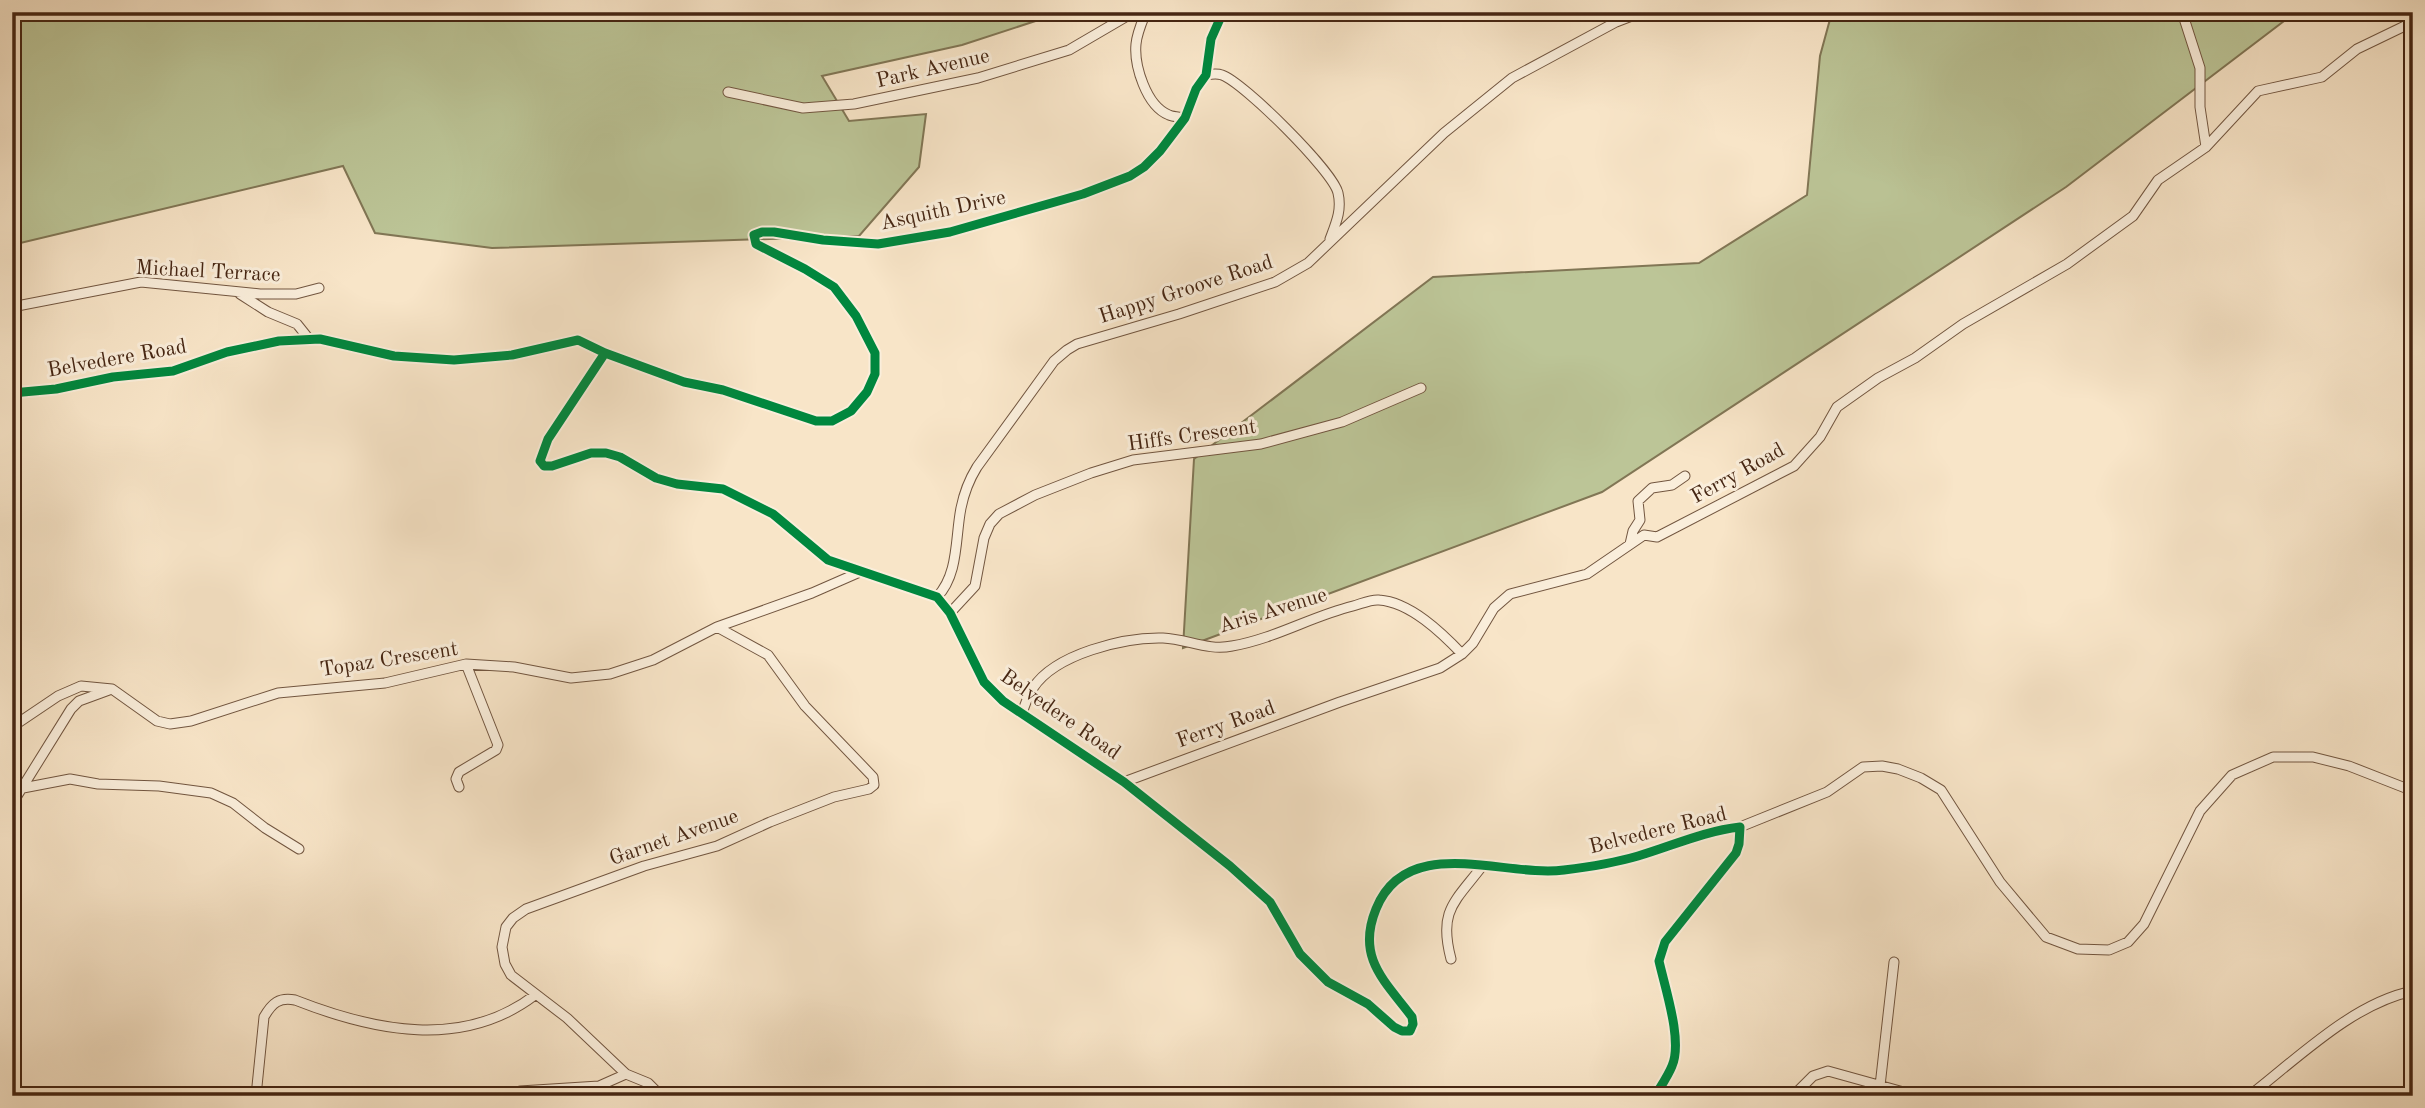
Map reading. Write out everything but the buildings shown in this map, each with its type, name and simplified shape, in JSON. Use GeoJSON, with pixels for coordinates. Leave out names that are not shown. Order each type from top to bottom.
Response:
{"type":"FeatureCollection","features":[{"type":"Feature","properties":{"kind":"street","name":"Park Avenue"},"geometry":{"type":"LineString","coordinates":[[728,92],[803,108],[855,104],[978,78],[1069,50],[1134,12]]}},
{"type":"Feature","properties":{"kind":"street"},"geometry":{"type":"LineString","coordinates":[[1146,12],[1136,40],[1140,76],[1152,100],[1167,114],[1185,118]]}},
{"type":"Feature","properties":{"kind":"street"},"geometry":{"type":"LineString","coordinates":[[1223,12],[1211,39],[1206,75],[1224,75],[1262,106],[1328,174],[1338,191],[1340,216],[1328,244]]}},
{"type":"Feature","properties":{"kind":"street","name":"Happy Groove Road"},"geometry":{"type":"LineString","coordinates":[[937,597],[951,579],[967,484],[1054,361],[1077,344],[1275,282],[1308,263],[1444,133],[1512,78],[1616,22],[1642,12]]}},
{"type":"Feature","properties":{"kind":"street"},"geometry":{"type":"LineString","coordinates":[[2182,12],[2200,68],[2200,107],[2206,147]]}},
{"type":"Feature","properties":{"kind":"street","name":"Ferry Road"},"geometry":{"type":"LineString","coordinates":[[1124,782],[1440,668],[1462,654],[1494,608],[1510,594],[1587,574],[1644,535],[1657,537],[1794,466],[1820,437],[1837,407],[1878,377],[1915,358],[1962,324],[2067,264],[2133,216],[2158,180],[2206,147],[2258,91],[2322,77],[2357,48],[2413,22]]}},
{"type":"Feature","properties":{"kind":"street","name":"Asquith Drive"},"geometry":{"type":"LineString","coordinates":[[605,353],[684,382],[723,390],[816,421],[832,421],[851,411],[867,392],[875,374],[875,353],[856,316],[834,287],[756,244],[754,235],[774,232],[823,240],[878,244],[950,232],[1083,194],[1130,176],[1144,167],[1185,118],[1196,89],[1206,75]]}},
{"type":"Feature","properties":{"kind":"street","name":"Michael Terrace"},"geometry":{"type":"LineString","coordinates":[[12,307],[141,282],[296,294],[319,288]]}},
{"type":"Feature","properties":{"kind":"street"},"geometry":{"type":"LineString","coordinates":[[232,290],[268,312],[297,324],[309,338]]}},
{"type":"Feature","properties":{"kind":"street","name":"Belvedere Road"},"geometry":{"type":"LineString","coordinates":[[12,393],[56,389],[113,377],[173,371],[227,352],[309,338],[337,341],[394,356],[454,360],[512,355],[578,340],[605,353]]}},
{"type":"Feature","properties":{"kind":"street"},"geometry":{"type":"LineString","coordinates":[[605,353],[548,439],[541,454],[540,461],[544,466],[552,466],[591,453],[606,453],[620,457],[656,478],[677,484],[723,489],[772,514],[828,560],[937,597]]}},
{"type":"Feature","properties":{"kind":"street","name":"Hiffs Crescent"},"geometry":{"type":"LineString","coordinates":[[950,613],[975,586],[984,538],[990,524],[999,514],[1035,495],[1091,472],[1133,460],[1261,444],[1342,422],[1422,388]]}},
{"type":"Feature","properties":{"kind":"street"},"geometry":{"type":"LineString","coordinates":[[1630,544],[1633,531],[1640,520],[1638,501],[1652,488],[1672,485],[1685,476]]}},
{"type":"Feature","properties":{"kind":"street","name":"Topaz Crescent"},"geometry":{"type":"LineString","coordinates":[[112,689],[157,721],[170,724],[191,721],[278,693],[385,682],[466,664],[514,667],[571,678],[610,674],[653,660],[717,627],[775,607],[860,572]]}},
{"type":"Feature","properties":{"kind":"street","name":"Belvedere Road"},"geometry":{"type":"LineString","coordinates":[[937,597],[950,613],[984,682],[1003,701],[1124,782],[1230,866],[1270,902],[1300,954],[1328,982],[1368,1004],[1402,1031],[1410,1031],[1412,1017],[1382,980],[1370,951],[1370,924],[1378,903],[1392,884],[1407,873],[1424,865],[1483,865],[1558,871],[1637,856],[1715,830],[1740,827],[1736,853],[1664,942],[1660,952],[1659,961],[1675,1049],[1673,1065],[1655,1096]]}},
{"type":"Feature","properties":{"kind":"street","name":"Aris Avenue"},"geometry":{"type":"LineString","coordinates":[[1022,713],[1032,688],[1049,670],[1091,651],[1123,641],[1164,638],[1207,647],[1231,647],[1335,611],[1379,600],[1411,610],[1438,630],[1462,654]]}},
{"type":"Feature","properties":{"kind":"street","name":"Garnet Avenue"},"geometry":{"type":"LineString","coordinates":[[661,1096],[648,1083],[626,1074],[566,1018],[511,975],[505,964],[502,947],[506,927],[526,909],[644,866],[717,846],[834,797],[869,789],[874,785],[873,777],[805,706],[768,655],[717,627]]}},
{"type":"Feature","properties":{"kind":"street"},"geometry":{"type":"LineString","coordinates":[[459,787],[456,779],[459,772],[496,750],[498,746],[466,664]]}},
{"type":"Feature","properties":{"kind":"street"},"geometry":{"type":"LineString","coordinates":[[12,727],[58,696],[81,686],[112,689]]}},
{"type":"Feature","properties":{"kind":"street"},"geometry":{"type":"LineString","coordinates":[[12,804],[71,709],[88,696],[112,689]]}},
{"type":"Feature","properties":{"kind":"street"},"geometry":{"type":"LineString","coordinates":[[1740,827],[1826,792],[1863,767],[1898,769],[1941,790],[2000,882],[2046,937],[2078,949],[2109,950],[2128,942],[2144,924],[2200,811],[2232,775],[2273,757],[2314,757],[2349,766],[2413,791]]}},
{"type":"Feature","properties":{"kind":"street"},"geometry":{"type":"LineString","coordinates":[[23,788],[70,779],[98,784],[159,786],[211,793],[233,803],[265,828],[299,849]]}},
{"type":"Feature","properties":{"kind":"street"},"geometry":{"type":"LineString","coordinates":[[1451,959],[1445,936],[1447,916],[1483,865]]}},
{"type":"Feature","properties":{"kind":"street"},"geometry":{"type":"LineString","coordinates":[[1880,1086],[1894,962]]}},
{"type":"Feature","properties":{"kind":"street"},"geometry":{"type":"LineString","coordinates":[[2249,1096],[2356,1013],[2392,995],[2413,991]]}},
{"type":"Feature","properties":{"kind":"street"},"geometry":{"type":"LineString","coordinates":[[256,1096],[264,1017],[277,1000],[295,1000],[388,1027],[415,1031],[465,1027],[522,1005],[536,995]]}},
{"type":"Feature","properties":{"kind":"street"},"geometry":{"type":"LineString","coordinates":[[1793,1096],[1813,1076],[1828,1072],[1918,1096]]}},
{"type":"Feature","properties":{"kind":"street"},"geometry":{"type":"LineString","coordinates":[[509,1096],[531,1089],[599,1086],[626,1074]]}},
{"type":"Feature","properties":{"kind":"green space"},"geometry":{"type":"Polygon","coordinates":[[[12,12],[1063,12],[962,45],[822,76],[849,121],[926,114],[919,167],[859,236],[492,248],[375,233],[343,166],[12,245],[12,12]]]}},
{"type":"Feature","properties":{"kind":"green space"},"geometry":{"type":"Polygon","coordinates":[[[1832,12],[2296,12],[2066,187],[1602,492],[1183,648],[1194,459],[1433,277],[1699,263],[1807,195],[1820,56],[1832,12]]]}},
{"type":"Feature","properties":{"kind":"cycle path"},"geometry":{"type":"LineString","coordinates":[[12,393],[56,389],[113,377],[173,371],[227,352],[279,341],[320,339],[394,356],[454,360],[512,355],[578,340],[605,353],[684,382],[723,390],[816,421],[832,421],[851,411],[867,392],[875,374],[875,353],[856,316],[834,287],[756,244],[754,235],[774,232],[823,240],[878,244],[950,232],[1083,194],[1130,176],[1160,151],[1185,118],[1196,89],[1206,75],[1211,39],[1223,12]]}},
{"type":"Feature","properties":{"kind":"cycle path"},"geometry":{"type":"LineString","coordinates":[[605,353],[548,439],[540,461],[544,466],[552,466],[591,453],[606,453],[620,457],[656,478],[677,484],[723,489],[773,514],[828,560],[937,597],[950,613],[984,682],[1003,701],[1124,782],[1230,866],[1270,902],[1300,954],[1328,982],[1368,1004],[1402,1031],[1410,1031],[1412,1017],[1376,968],[1369,941],[1376,909],[1391,886],[1410,872],[1434,865],[1459,864],[1540,871],[1573,869],[1629,858],[1701,835],[1740,827],[1736,853],[1665,942],[1659,961],[1672,1014],[1675,1055],[1655,1096]]}}]}
